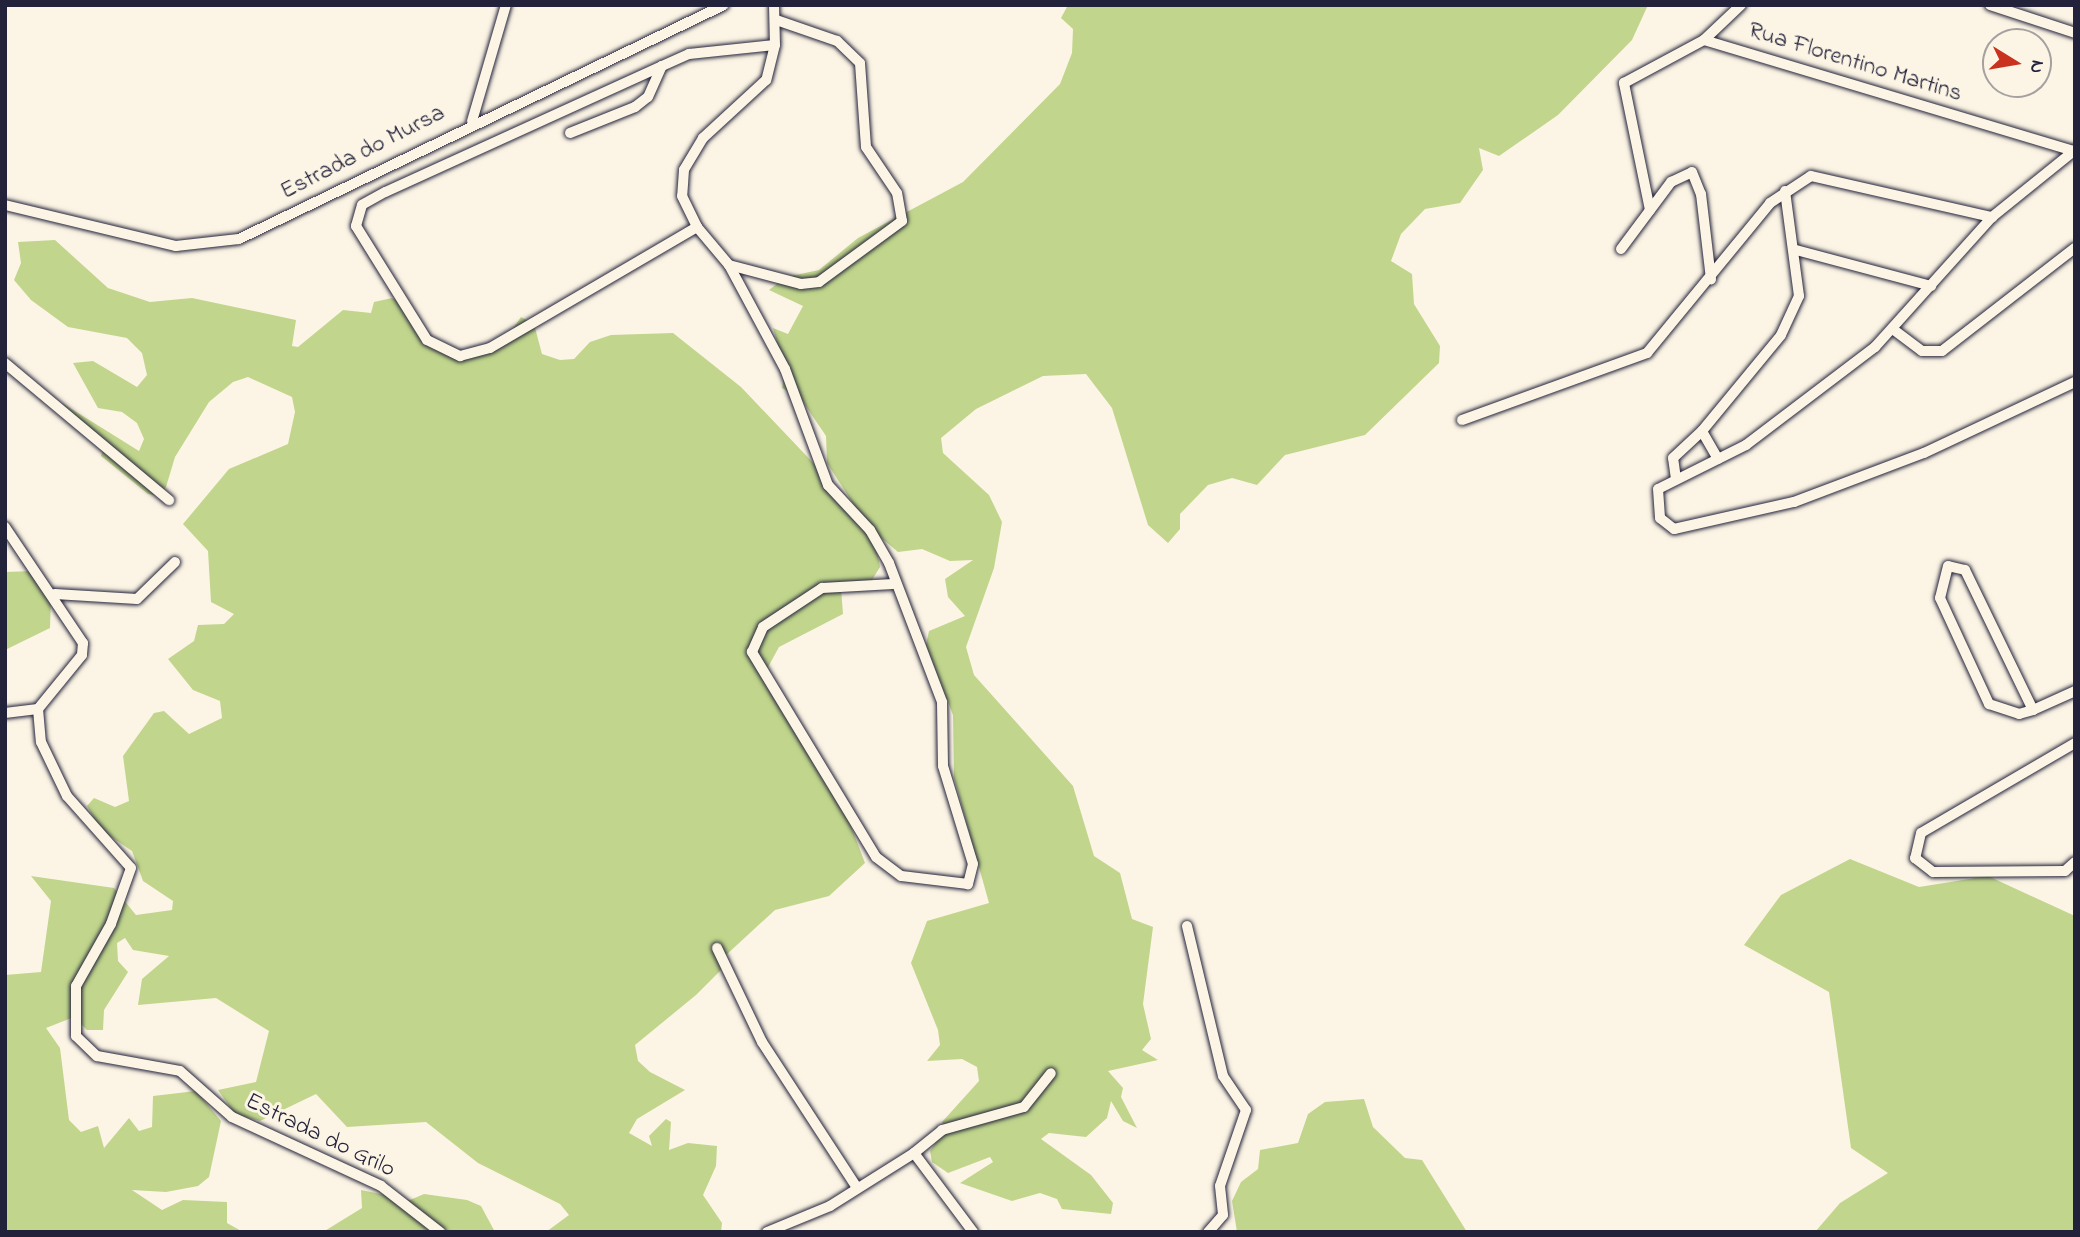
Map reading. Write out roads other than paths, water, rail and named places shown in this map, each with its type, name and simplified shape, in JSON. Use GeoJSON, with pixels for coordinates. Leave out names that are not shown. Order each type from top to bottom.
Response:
{"type":"FeatureCollection","features":[{"type":"Feature","properties":{"kind":"street"},"geometry":{"type":"LineString","coordinates":[[472,121],[506,5]]}},
{"type":"Feature","properties":{"kind":"street","name":"Estrada do Mursa"},"geometry":{"type":"LineString","coordinates":[[5,205],[138,239],[209,247],[261,229],[472,121],[724,5]]}},
{"type":"Feature","properties":{"kind":"street"},"geometry":{"type":"LineString","coordinates":[[774,5],[775,45],[757,93],[703,138],[684,170],[682,195],[697,227],[729,265],[800,403],[828,485],[875,539],[942,702],[943,766],[973,864],[968,884],[901,876],[876,858],[752,652],[763,627],[822,588],[893,584]]}},
{"type":"Feature","properties":{"kind":"street"},"geometry":{"type":"LineString","coordinates":[[1650,209],[1622,100],[1624,83],[1634,75],[1703,40],[1741,5]]}},
{"type":"Feature","properties":{"kind":"street"},"geometry":{"type":"LineString","coordinates":[[1990,5],[2012,9],[2075,33]]}},
{"type":"Feature","properties":{"kind":"street"},"geometry":{"type":"LineString","coordinates":[[729,265],[801,284],[819,282],[902,221],[897,193],[866,147],[860,63],[837,41],[776,20]]}},
{"type":"Feature","properties":{"kind":"street","name":"Rua Florentino Martins"},"geometry":{"type":"LineString","coordinates":[[1703,40],[2075,150]]}},
{"type":"Feature","properties":{"kind":"street"},"geometry":{"type":"LineString","coordinates":[[697,227],[489,348],[460,356],[427,340],[356,226],[362,205],[385,192],[662,66],[719,47],[775,45]]}},
{"type":"Feature","properties":{"kind":"street"},"geometry":{"type":"LineString","coordinates":[[570,133],[635,107],[648,97],[662,66]]}},
{"type":"Feature","properties":{"kind":"street"},"geometry":{"type":"LineString","coordinates":[[2075,150],[1992,217],[1894,330],[1769,429],[1718,459],[1676,479],[1656,495],[1663,525],[1674,529],[1794,502],[1856,479],[2075,383]]}},
{"type":"Feature","properties":{"kind":"street"},"geometry":{"type":"LineString","coordinates":[[1621,249],[1680,173],[1692,172],[1702,194],[1711,279]]}},
{"type":"Feature","properties":{"kind":"street"},"geometry":{"type":"LineString","coordinates":[[1462,420],[1647,353],[1785,191],[1824,176],[1992,217]]}},
{"type":"Feature","properties":{"kind":"street"},"geometry":{"type":"LineString","coordinates":[[1676,479],[1673,458],[1702,431],[1788,325],[1799,296],[1796,250],[1785,191]]}},
{"type":"Feature","properties":{"kind":"street"},"geometry":{"type":"LineString","coordinates":[[1894,330],[1922,351],[1942,351],[2075,248]]}},
{"type":"Feature","properties":{"kind":"street"},"geometry":{"type":"LineString","coordinates":[[1796,250],[1931,286]]}},
{"type":"Feature","properties":{"kind":"street"},"geometry":{"type":"LineString","coordinates":[[5,363],[169,500]]}},
{"type":"Feature","properties":{"kind":"street"},"geometry":{"type":"LineString","coordinates":[[1702,431],[1718,459]]}},
{"type":"Feature","properties":{"kind":"street"},"geometry":{"type":"LineString","coordinates":[[5,527],[55,594],[83,649],[38,709],[5,713]]}},
{"type":"Feature","properties":{"kind":"street"},"geometry":{"type":"LineString","coordinates":[[55,594],[137,599],[175,562]]}},
{"type":"Feature","properties":{"kind":"street"},"geometry":{"type":"LineString","coordinates":[[2033,710],[1965,570],[1948,566],[1940,598],[1989,704],[2005,713],[2033,710],[2075,691]]}},
{"type":"Feature","properties":{"kind":"street","name":"Estrada do Grilo"},"geometry":{"type":"LineString","coordinates":[[38,709],[41,743],[67,796],[131,868],[111,924],[76,986],[72,1017],[86,1049],[180,1071],[232,1117],[381,1186],[440,1232]]}},
{"type":"Feature","properties":{"kind":"street"},"geometry":{"type":"LineString","coordinates":[[2075,743],[1921,833],[1915,858],[1933,872],[2065,871],[2075,862]]}},
{"type":"Feature","properties":{"kind":"street"},"geometry":{"type":"LineString","coordinates":[[1187,926],[1223,1076],[1246,1110],[1220,1186],[1223,1216],[1208,1232]]}},
{"type":"Feature","properties":{"kind":"street"},"geometry":{"type":"LineString","coordinates":[[717,948],[762,1042],[857,1188]]}},
{"type":"Feature","properties":{"kind":"street"},"geometry":{"type":"LineString","coordinates":[[767,1232],[857,1188],[914,1153],[942,1130],[1024,1107],[1051,1073]]}},
{"type":"Feature","properties":{"kind":"street"},"geometry":{"type":"LineString","coordinates":[[914,1153],[973,1232]]}}]}
